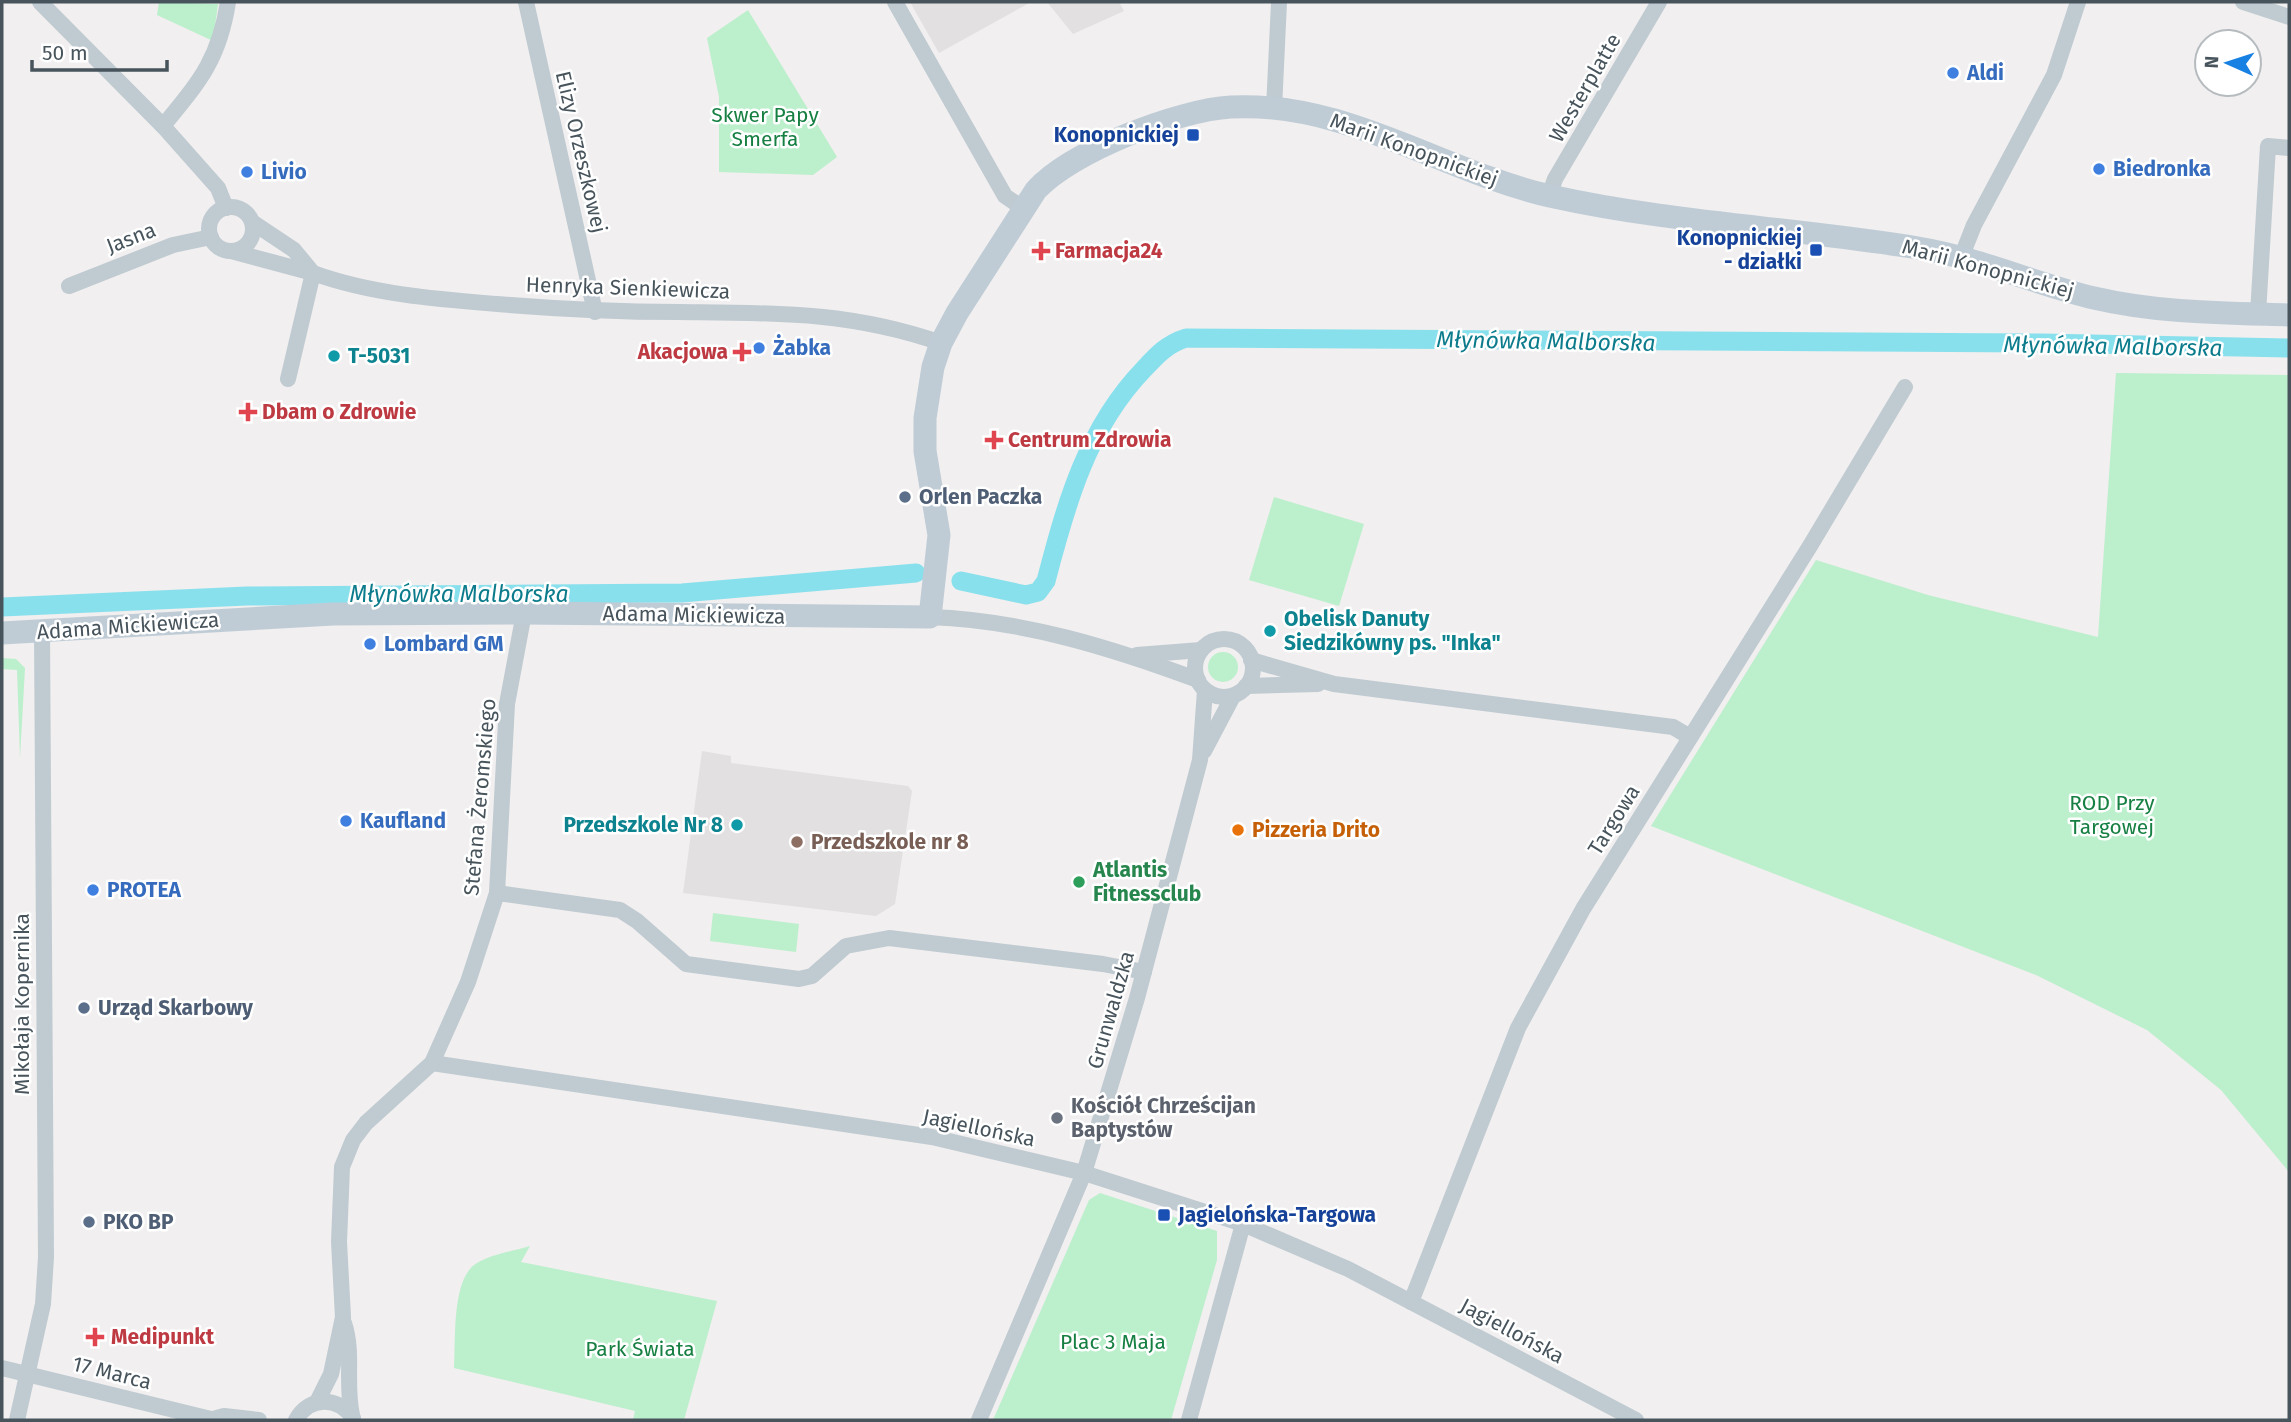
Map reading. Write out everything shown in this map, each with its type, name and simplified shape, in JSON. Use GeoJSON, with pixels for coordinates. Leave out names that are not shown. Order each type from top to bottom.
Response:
{"type":"FeatureCollection","features":[{"type":"Feature","properties":{"kind":"street"},"geometry":{"type":"LineString","coordinates":[[40,2],[163,126],[218,188],[226,208]]}},
{"type":"Feature","properties":{"kind":"street"},"geometry":{"type":"LineString","coordinates":[[163,126],[205,74],[222,36],[228,2]]}},
{"type":"Feature","properties":{"kind":"street","name":"Elizy Orzeszkowej"},"geometry":{"type":"LineString","coordinates":[[526,2],[595,312]]}},
{"type":"Feature","properties":{"kind":"street"},"geometry":{"type":"LineString","coordinates":[[895,2],[1005,196],[1024,209]]}},
{"type":"Feature","properties":{"kind":"street"},"geometry":{"type":"LineString","coordinates":[[1274,109],[1279,2]]}},
{"type":"Feature","properties":{"kind":"street","name":"Westerplatte"},"geometry":{"type":"LineString","coordinates":[[1549,195],[1555,179],[1659,2]]}},
{"type":"Feature","properties":{"kind":"street"},"geometry":{"type":"LineString","coordinates":[[1961,258],[1974,225],[2054,75],[2078,2]]}},
{"type":"Feature","properties":{"kind":"street"},"geometry":{"type":"LineString","coordinates":[[2242,2],[2289,17]]}},
{"type":"Feature","properties":{"kind":"street","name":"Marii Konopnickiej"},"geometry":{"type":"LineString","coordinates":[[930,617],[939,535],[925,451],[925,418],[941,343],[1024,209],[1049,175],[1106,144],[1188,115],[1230,107],[1274,109],[1344,120],[1473,172],[1549,195],[1618,208],[1891,244],[1961,258],[2123,304],[2289,315]]}},
{"type":"Feature","properties":{"kind":"street"},"geometry":{"type":"LineString","coordinates":[[2258,314],[2268,146],[2289,148]]}},
{"type":"Feature","properties":{"kind":"street"},"geometry":{"type":"LineString","coordinates":[[251,222],[253,232],[247,244],[231,250],[219,247],[211,237],[212,219],[226,208],[240,209],[251,222],[294,250],[313,273],[288,379]]}},
{"type":"Feature","properties":{"kind":"street","name":"Jasna"},"geometry":{"type":"LineString","coordinates":[[69,286],[173,245],[211,237]]}},
{"type":"Feature","properties":{"kind":"street","name":"Henryka Sienkiewicza"},"geometry":{"type":"LineString","coordinates":[[231,250],[342,283],[404,293],[595,312],[802,313],[894,327],[941,343]]}},
{"type":"Feature","properties":{"kind":"street","name":"Targowa"},"geometry":{"type":"LineString","coordinates":[[1411,1302],[1518,1028],[1583,909],[1810,547],[1905,387]]}},
{"type":"Feature","properties":{"kind":"street","name":"Adama Mickiewicza"},"geometry":{"type":"LineString","coordinates":[[2,633],[309,615],[524,613],[959,618],[1035,631],[1131,655],[1201,685]]}},
{"type":"Feature","properties":{"kind":"street","name":"Stefana Żeromskiego"},"geometry":{"type":"LineString","coordinates":[[353,1418],[348,1399],[349,1337],[343,1317],[339,1242],[342,1167],[353,1140],[366,1123],[432,1063],[468,982],[497,893],[507,704],[524,613]]}},
{"type":"Feature","properties":{"kind":"street","name":"Mikołaja Kopernika"},"geometry":{"type":"LineString","coordinates":[[17,1420],[43,1304],[46,1257],[42,632]]}},
{"type":"Feature","properties":{"kind":"street"},"geometry":{"type":"LineString","coordinates":[[1240,691],[1253,669],[1251,660],[1241,645],[1225,639],[1214,640],[1202,650],[1196,665],[1201,685],[1218,696],[1240,691],[1334,684]]}},
{"type":"Feature","properties":{"kind":"street","name":"Adama Mickiewicza"},"geometry":{"type":"LineString","coordinates":[[1131,655],[1202,650]]}},
{"type":"Feature","properties":{"kind":"street"},"geometry":{"type":"LineString","coordinates":[[1251,660],[1334,684],[1673,727],[1690,737]]}},
{"type":"Feature","properties":{"kind":"street","name":"Grunwaldzka"},"geometry":{"type":"LineString","coordinates":[[979,1420],[1084,1173],[1144,972],[1200,760],[1201,685]]}},
{"type":"Feature","properties":{"kind":"street","name":"Grunwaldzka"},"geometry":{"type":"LineString","coordinates":[[1200,760],[1240,691]]}},
{"type":"Feature","properties":{"kind":"street"},"geometry":{"type":"LineString","coordinates":[[497,893],[620,910],[637,920],[686,964],[799,979],[812,976],[846,946],[889,938],[1103,964],[1144,972]]}},
{"type":"Feature","properties":{"kind":"street","name":"Jagiellońska"},"geometry":{"type":"LineString","coordinates":[[432,1063],[932,1137],[1084,1173],[1243,1224],[1348,1269],[1636,1420]]}},
{"type":"Feature","properties":{"kind":"street"},"geometry":{"type":"LineString","coordinates":[[1189,1420],[1243,1224]]}},
{"type":"Feature","properties":{"kind":"street","name":"Stefana Żeromskiego"},"geometry":{"type":"LineString","coordinates":[[317,1402],[331,1374],[343,1317]]}},
{"type":"Feature","properties":{"kind":"street","name":"17 Marca"},"geometry":{"type":"LineString","coordinates":[[2,1368],[214,1420],[224,1416],[259,1420]]}},
{"type":"Feature","properties":{"kind":"street"},"geometry":{"type":"LineString","coordinates":[[294,1419],[309,1405],[317,1402],[337,1403],[353,1418]]}},
{"type":"Feature","properties":{"kind":"shaded area"},"geometry":{"type":"Polygon","coordinates":[[[910,2],[1031,2],[939,53],[910,2]]]}},
{"type":"Feature","properties":{"kind":"shaded area"},"geometry":{"type":"Polygon","coordinates":[[[1047,2],[1124,2],[1120,4],[1124,11],[1073,34],[1047,2]]]}},
{"type":"Feature","properties":{"kind":"shaded area","name":"Przedszkole nr 8"},"geometry":{"type":"Polygon","coordinates":[[[702,751],[731,756],[731,763],[908,786],[912,791],[895,904],[876,916],[683,893],[702,751]]]}},
{"type":"Feature","properties":{"kind":"green space"},"geometry":{"type":"Polygon","coordinates":[[[159,2],[218,4],[213,41],[157,15],[159,2]]]}},
{"type":"Feature","properties":{"kind":"green space","name":"Skwer Papy Smerfa"},"geometry":{"type":"Polygon","coordinates":[[[748,10],[837,157],[813,175],[719,172],[719,97],[707,38],[748,10]]]}},
{"type":"Feature","properties":{"kind":"green space","name":"ROD Przy Targowej"},"geometry":{"type":"Polygon","coordinates":[[[2116,373],[2289,375],[2289,1172],[2221,1090],[2147,1030],[2036,975],[1651,826],[1816,560],[1928,595],[2098,637],[2116,373]]]}},
{"type":"Feature","properties":{"kind":"green space"},"geometry":{"type":"Polygon","coordinates":[[[1274,497],[1364,524],[1339,606],[1249,580],[1274,497]]]}},
{"type":"Feature","properties":{"kind":"green space"},"geometry":{"type":"Polygon","coordinates":[[[1223,652],[1234,656],[1238,667],[1234,678],[1223,682],[1212,678],[1208,667],[1212,656],[1223,652]]]}},
{"type":"Feature","properties":{"kind":"green space"},"geometry":{"type":"Polygon","coordinates":[[[2,658],[16,659],[25,668],[20,758],[17,670],[2,669],[2,658]]]}},
{"type":"Feature","properties":{"kind":"green space"},"geometry":{"type":"Polygon","coordinates":[[[713,913],[799,924],[796,952],[710,941],[713,913]]]}},
{"type":"Feature","properties":{"kind":"green space","name":"Plac 3 Maja"},"geometry":{"type":"Polygon","coordinates":[[[1100,1193],[1217,1231],[1217,1260],[1171,1420],[993,1420],[1089,1200],[1100,1193]]]}},
{"type":"Feature","properties":{"kind":"green space","name":"Park Świata"},"geometry":{"type":"Polygon","coordinates":[[[530,1246],[521,1262],[717,1301],[684,1420],[633,1420],[635,1411],[454,1368],[456,1311],[463,1282],[469,1271],[489,1257],[530,1246]]]}},
{"type":"Feature","properties":{"kind":"waterway","name":"Młynówka Malborska"},"geometry":{"type":"LineString","coordinates":[[961,581],[1026,595],[1038,592],[1046,581],[1081,468],[1107,416],[1153,359],[1186,338],[2042,343],[2289,348]]}},
{"type":"Feature","properties":{"kind":"waterway","name":"Młynówka Malborska"},"geometry":{"type":"LineString","coordinates":[[2,607],[247,596],[682,593],[916,573]]}},
{"type":"Feature","properties":{"kind":"place","name":"Aldi"},"geometry":{"type":"Point","coordinates":[1953,73]}},
{"type":"Feature","properties":{"kind":"place","name":"Konopnickiej"},"geometry":{"type":"Point","coordinates":[1193,135]}},
{"type":"Feature","properties":{"kind":"place","name":"Biedronka"},"geometry":{"type":"Point","coordinates":[2099,169]}},
{"type":"Feature","properties":{"kind":"place","name":"Livio"},"geometry":{"type":"Point","coordinates":[247,172]}},
{"type":"Feature","properties":{"kind":"place","name":"Konopnickiej - działki"},"geometry":{"type":"Point","coordinates":[1816,250]}},
{"type":"Feature","properties":{"kind":"place","name":"Farmacja24"},"geometry":{"type":"Point","coordinates":[1041,251]}},
{"type":"Feature","properties":{"kind":"place","name":"Żabka"},"geometry":{"type":"Point","coordinates":[759,348]}},
{"type":"Feature","properties":{"kind":"place","name":"Akacjowa"},"geometry":{"type":"Point","coordinates":[742,352]}},
{"type":"Feature","properties":{"kind":"place","name":"T-5031"},"geometry":{"type":"Point","coordinates":[334,356]}},
{"type":"Feature","properties":{"kind":"place","name":"Dbam o Zdrowie"},"geometry":{"type":"Point","coordinates":[248,412]}},
{"type":"Feature","properties":{"kind":"place","name":"Centrum Zdrowia"},"geometry":{"type":"Point","coordinates":[994,440]}},
{"type":"Feature","properties":{"kind":"place","name":"Orlen Paczka"},"geometry":{"type":"Point","coordinates":[905,497]}},
{"type":"Feature","properties":{"kind":"place","name":"Obelisk Danuty Siedzikówny ps. \"Inka\""},"geometry":{"type":"Point","coordinates":[1270,631]}},
{"type":"Feature","properties":{"kind":"place","name":"Lombard GM"},"geometry":{"type":"Point","coordinates":[370,644]}},
{"type":"Feature","properties":{"kind":"place","name":"Kaufland"},"geometry":{"type":"Point","coordinates":[346,821]}},
{"type":"Feature","properties":{"kind":"place","name":"Przedszkole Nr 8"},"geometry":{"type":"Point","coordinates":[737,825]}},
{"type":"Feature","properties":{"kind":"place","name":"Pizzeria Drito"},"geometry":{"type":"Point","coordinates":[1238,830]}},
{"type":"Feature","properties":{"kind":"place","name":"Przedszkole nr 8"},"geometry":{"type":"Point","coordinates":[797,842]}},
{"type":"Feature","properties":{"kind":"place","name":"Atlantis Fitnessclub"},"geometry":{"type":"Point","coordinates":[1079,882]}},
{"type":"Feature","properties":{"kind":"place","name":"PROTEA"},"geometry":{"type":"Point","coordinates":[93,890]}},
{"type":"Feature","properties":{"kind":"place","name":"Urząd Skarbowy"},"geometry":{"type":"Point","coordinates":[84,1008]}},
{"type":"Feature","properties":{"kind":"place","name":"Kościół Chrześcijan Baptystów"},"geometry":{"type":"Point","coordinates":[1057,1118]}},
{"type":"Feature","properties":{"kind":"place","name":"Jagielońska-Targowa"},"geometry":{"type":"Point","coordinates":[1164,1215]}},
{"type":"Feature","properties":{"kind":"place","name":"PKO BP"},"geometry":{"type":"Point","coordinates":[89,1222]}},
{"type":"Feature","properties":{"kind":"place","name":"Medipunkt"},"geometry":{"type":"Point","coordinates":[95,1337]}}]}
